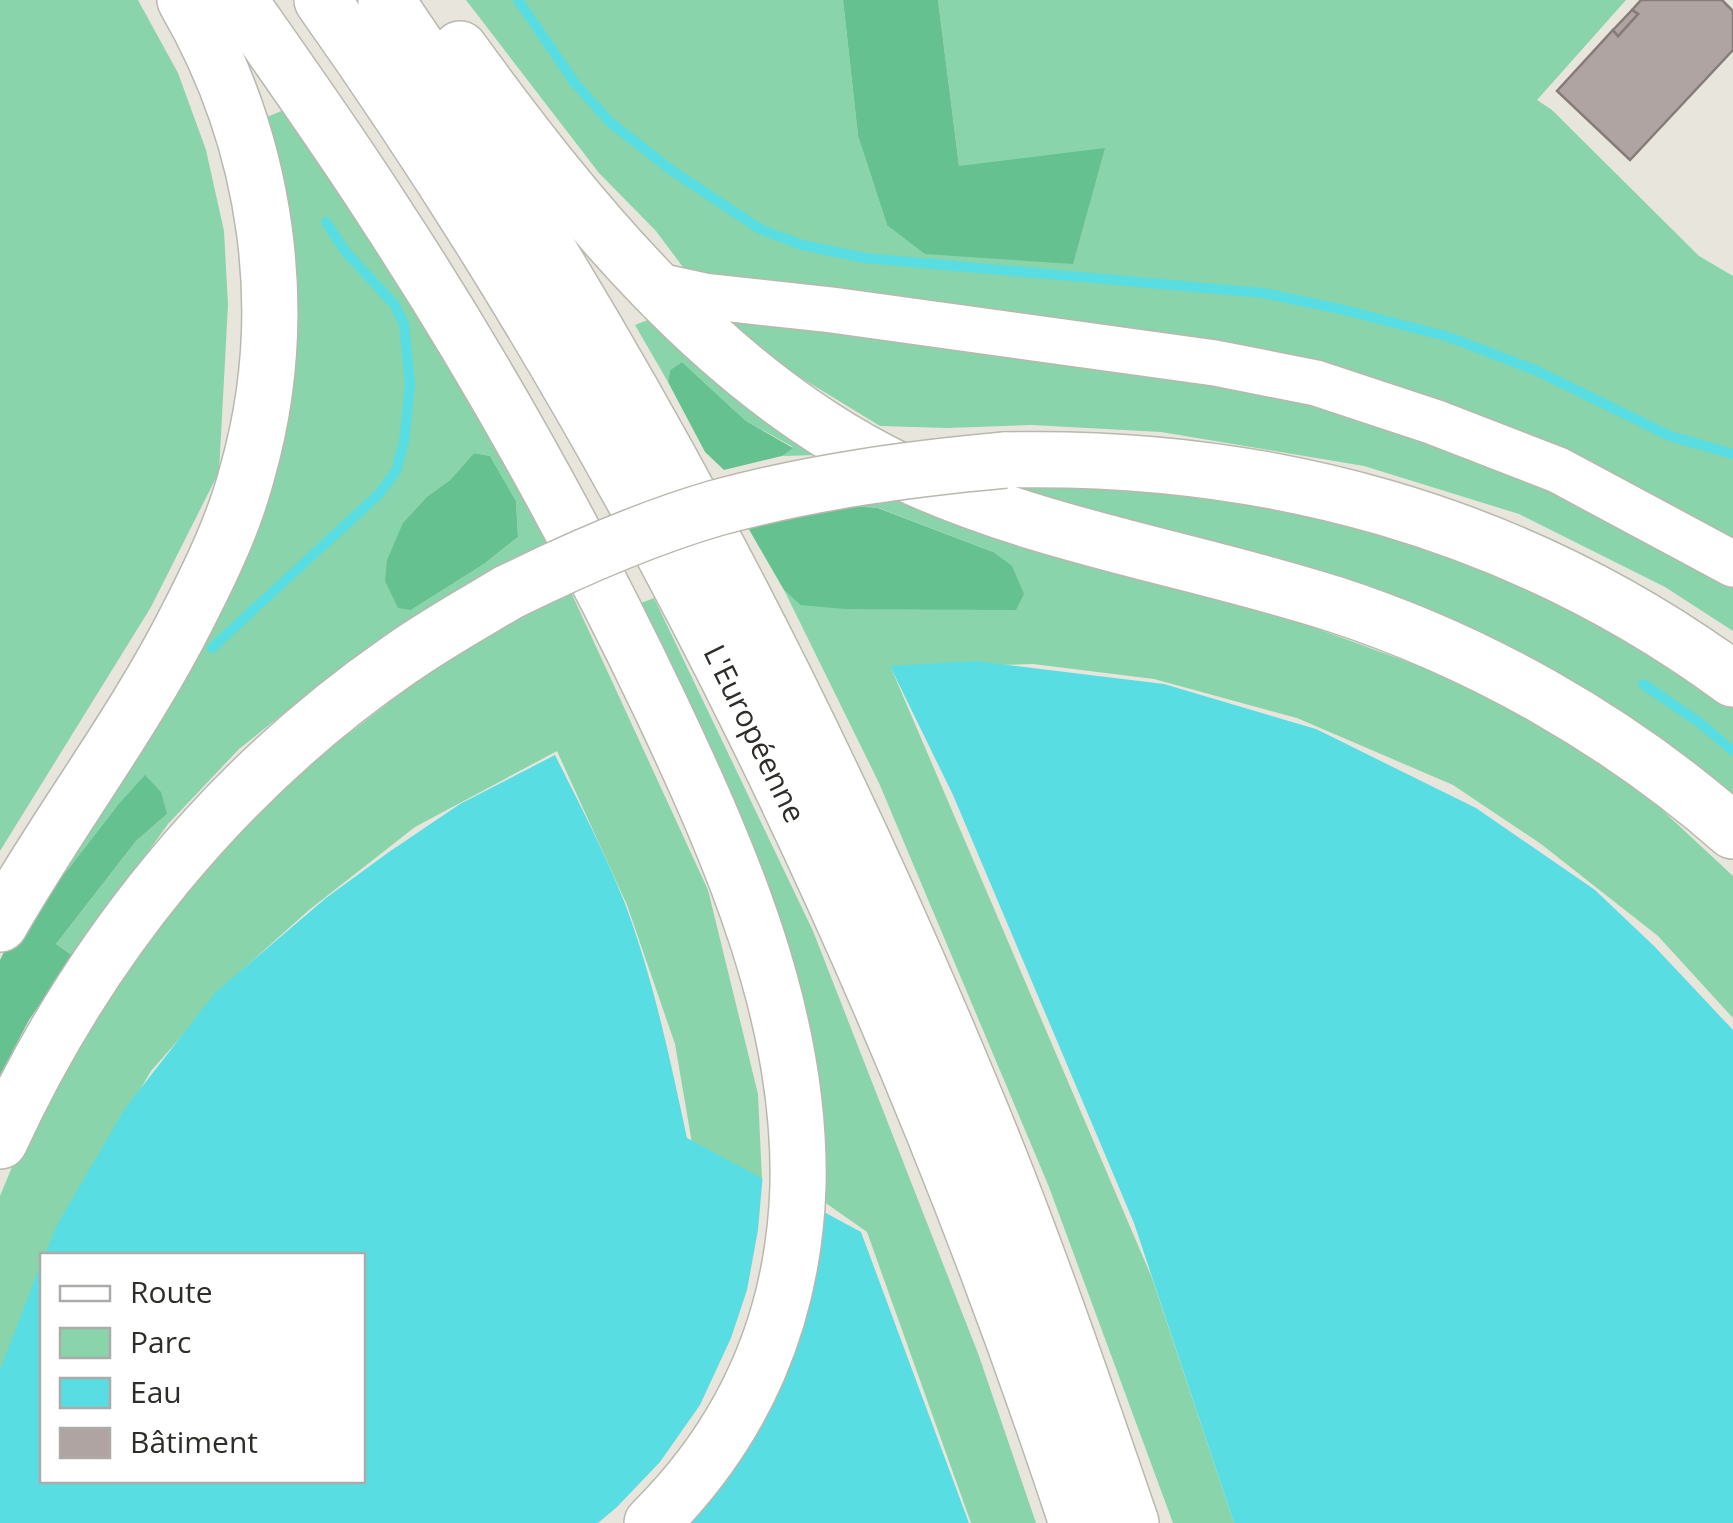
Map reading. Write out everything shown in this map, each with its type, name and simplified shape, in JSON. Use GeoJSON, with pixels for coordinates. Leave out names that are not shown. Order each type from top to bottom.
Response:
{"type":"FeatureCollection","features":[{"type":"Feature","properties":{"kind":"highway"},"geometry":{"type":"LineString","coordinates":[[0,924],[189,615],[233,518],[259,426],[270,293],[260,199],[235,103],[218,61],[184,0]]}},
{"type":"Feature","properties":{"kind":"highway"},"geometry":{"type":"LineString","coordinates":[[239,0],[386,213],[488,381],[578,543],[642,668],[710,818],[758,942],[782,1033],[797,1134],[798,1186],[788,1282],[761,1366],[744,1400],[700,1468],[652,1523]]}},
{"type":"Feature","properties":{"kind":"highway","name":"L'Européenne"},"geometry":{"type":"LineString","coordinates":[[322,0],[510,284],[642,515],[736,695],[904,1061],[978,1247],[1077,1523]]}},
{"type":"Feature","properties":{"kind":"highway","name":"L'Européenne"},"geometry":{"type":"LineString","coordinates":[[386,0],[489,153],[586,310],[678,472],[780,666],[890,898],[976,1099],[1132,1523]]}},
{"type":"Feature","properties":{"kind":"highway"},"geometry":{"type":"LineString","coordinates":[[424,0],[550,166],[654,285],[730,358],[785,402],[844,440],[929,484],[1029,520],[1333,604],[1435,644],[1554,702],[1674,783],[1733,831]]}},
{"type":"Feature","properties":{"kind":"highway"},"geometry":{"type":"LineString","coordinates":[[0,1141],[52,1038],[124,927],[200,834],[289,748],[349,696],[400,659],[509,592],[624,540],[730,505],[827,482],[1004,460],[1093,459],[1196,468],[1320,490],[1428,520],[1480,540],[1580,584],[1631,612],[1733,679]]}},
{"type":"Feature","properties":{"kind":"lane"},"geometry":{"type":"LineString","coordinates":[[654,285],[704,296],[832,310],[1215,364],[1316,383],[1434,422],[1558,470],[1733,564]]}},
{"type":"Feature","properties":{"kind":"green space"},"geometry":{"type":"Polygon","coordinates":[[[0,0],[138,0],[178,73],[206,150],[224,231],[228,305],[219,472],[151,607],[0,851],[0,0]]]}},
{"type":"Feature","properties":{"kind":"green space"},"geometry":{"type":"Polygon","coordinates":[[[466,0],[843,0],[858,136],[887,225],[959,166],[938,0],[1626,0],[1537,100],[1552,110],[1699,256],[1733,276],[1733,631],[1665,587],[1519,514],[1364,466],[1161,432],[1032,425],[880,426],[736,338],[656,231],[599,173],[466,0]]]}},
{"type":"Feature","properties":{"kind":"green space"},"geometry":{"type":"Polygon","coordinates":[[[843,0],[938,0],[959,166],[1105,148],[1073,264],[925,254],[887,225],[858,136],[843,0]]]}},
{"type":"Feature","properties":{"kind":"green space"},"geometry":{"type":"Polygon","coordinates":[[[291,107],[554,540],[410,620],[347,663],[239,749],[168,824],[73,956],[56,944],[136,841],[167,814],[117,806],[69,868],[18,923],[252,535],[262,119],[291,107]],[[474,453],[450,480],[428,496],[411,610],[484,564],[518,537],[516,501],[490,456],[474,453]]]}},
{"type":"Feature","properties":{"kind":"green space"},"geometry":{"type":"Polygon","coordinates":[[[655,317],[819,455],[782,456],[793,447],[746,421],[682,362],[670,370],[668,382],[635,325],[655,317]]]}},
{"type":"Feature","properties":{"kind":"green space"},"geometry":{"type":"Polygon","coordinates":[[[682,362],[746,421],[793,448],[782,456],[724,470],[705,452],[668,382],[670,370],[682,362]]]}},
{"type":"Feature","properties":{"kind":"green space"},"geometry":{"type":"Polygon","coordinates":[[[474,453],[490,456],[516,501],[518,537],[484,564],[411,610],[398,608],[385,581],[387,560],[403,523],[474,453]]]}},
{"type":"Feature","properties":{"kind":"green space"},"geometry":{"type":"Polygon","coordinates":[[[994,477],[1205,484],[1457,547],[1733,698],[1733,809],[1669,753],[1042,501],[994,477]]]}},
{"type":"Feature","properties":{"kind":"green space"},"geometry":{"type":"Polygon","coordinates":[[[898,492],[1170,585],[1307,625],[1471,685],[1549,729],[1646,795],[1733,876],[1733,1018],[1658,936],[1541,844],[1453,785],[1297,718],[1154,679],[1033,664],[891,668],[1152,1278],[1234,1523],[1173,1523],[1049,1187],[879,783],[784,590],[800,605],[993,552],[879,508],[853,506],[898,492]]]}},
{"type":"Feature","properties":{"kind":"green space"},"geometry":{"type":"Polygon","coordinates":[[[853,506],[878,508],[993,552],[1012,566],[1024,594],[1016,610],[800,605],[784,590],[747,526],[853,506]]]}},
{"type":"Feature","properties":{"kind":"green space"},"geometry":{"type":"Polygon","coordinates":[[[570,590],[708,890],[758,1094],[762,1180],[693,1149],[675,1044],[627,905],[557,751],[415,827],[309,910],[232,979],[151,1071],[82,1187],[53,1253],[40,1253],[40,1282],[0,1392],[0,1196],[45,1087],[133,948],[237,826],[454,652],[570,590]]]}},
{"type":"Feature","properties":{"kind":"green space"},"geometry":{"type":"Polygon","coordinates":[[[654,598],[813,931],[979,1356],[1036,1523],[971,1523],[867,1232],[820,1199],[636,605],[654,598]]]}},
{"type":"Feature","properties":{"kind":"green space"},"geometry":{"type":"Polygon","coordinates":[[[145,775],[161,792],[167,814],[136,841],[56,944],[73,956],[29,1020],[0,1075],[0,960],[18,923],[145,775]]]}},
{"type":"Feature","properties":{"kind":"water"},"geometry":{"type":"Polygon","coordinates":[[[976,661],[1164,684],[1316,729],[1476,808],[1595,890],[1733,1030],[1733,1523],[1234,1523],[1134,1223],[953,795],[890,666],[976,661]]]}},
{"type":"Feature","properties":{"kind":"water"},"geometry":{"type":"Polygon","coordinates":[[[555,755],[608,864],[644,959],[687,1138],[861,1232],[969,1523],[0,1523],[0,1370],[40,1266],[40,1483],[365,1483],[365,1253],[46,1253],[57,1225],[126,1107],[216,992],[326,898],[460,804],[555,755]]]}},
{"type":"Feature","properties":{"kind":"pier"},"geometry":{"type":"Polygon","coordinates":[[[763,1173],[813,1200],[675,1523],[598,1523],[660,1462],[700,1405],[731,1338],[747,1290],[763,1173]]]}},
{"type":"Feature","properties":{"kind":"building"},"geometry":{"type":"Polygon","coordinates":[[[1641,0],[1722,0],[1733,11],[1733,50],[1630,160],[1557,91],[1613,30],[1618,36],[1638,14],[1632,10],[1641,0]]]}},
{"type":"Feature","properties":{"kind":"building"},"geometry":{"type":"Polygon","coordinates":[[[1632,10],[1638,14],[1618,36],[1613,30],[1632,10]]]}},
{"type":"Feature","properties":{"kind":"waterway"},"geometry":{"type":"LineString","coordinates":[[518,0],[575,83],[610,122],[671,170],[760,229],[802,245],[865,258],[1263,293],[1340,309],[1449,337],[1535,370],[1670,436],[1733,454]]}},
{"type":"Feature","properties":{"kind":"waterway"},"geometry":{"type":"LineString","coordinates":[[212,648],[379,494],[396,471],[404,442],[410,384],[404,324],[394,304],[345,251],[326,222]]}},
{"type":"Feature","properties":{"kind":"waterway"},"geometry":{"type":"LineString","coordinates":[[1643,684],[1733,751]]}}]}
